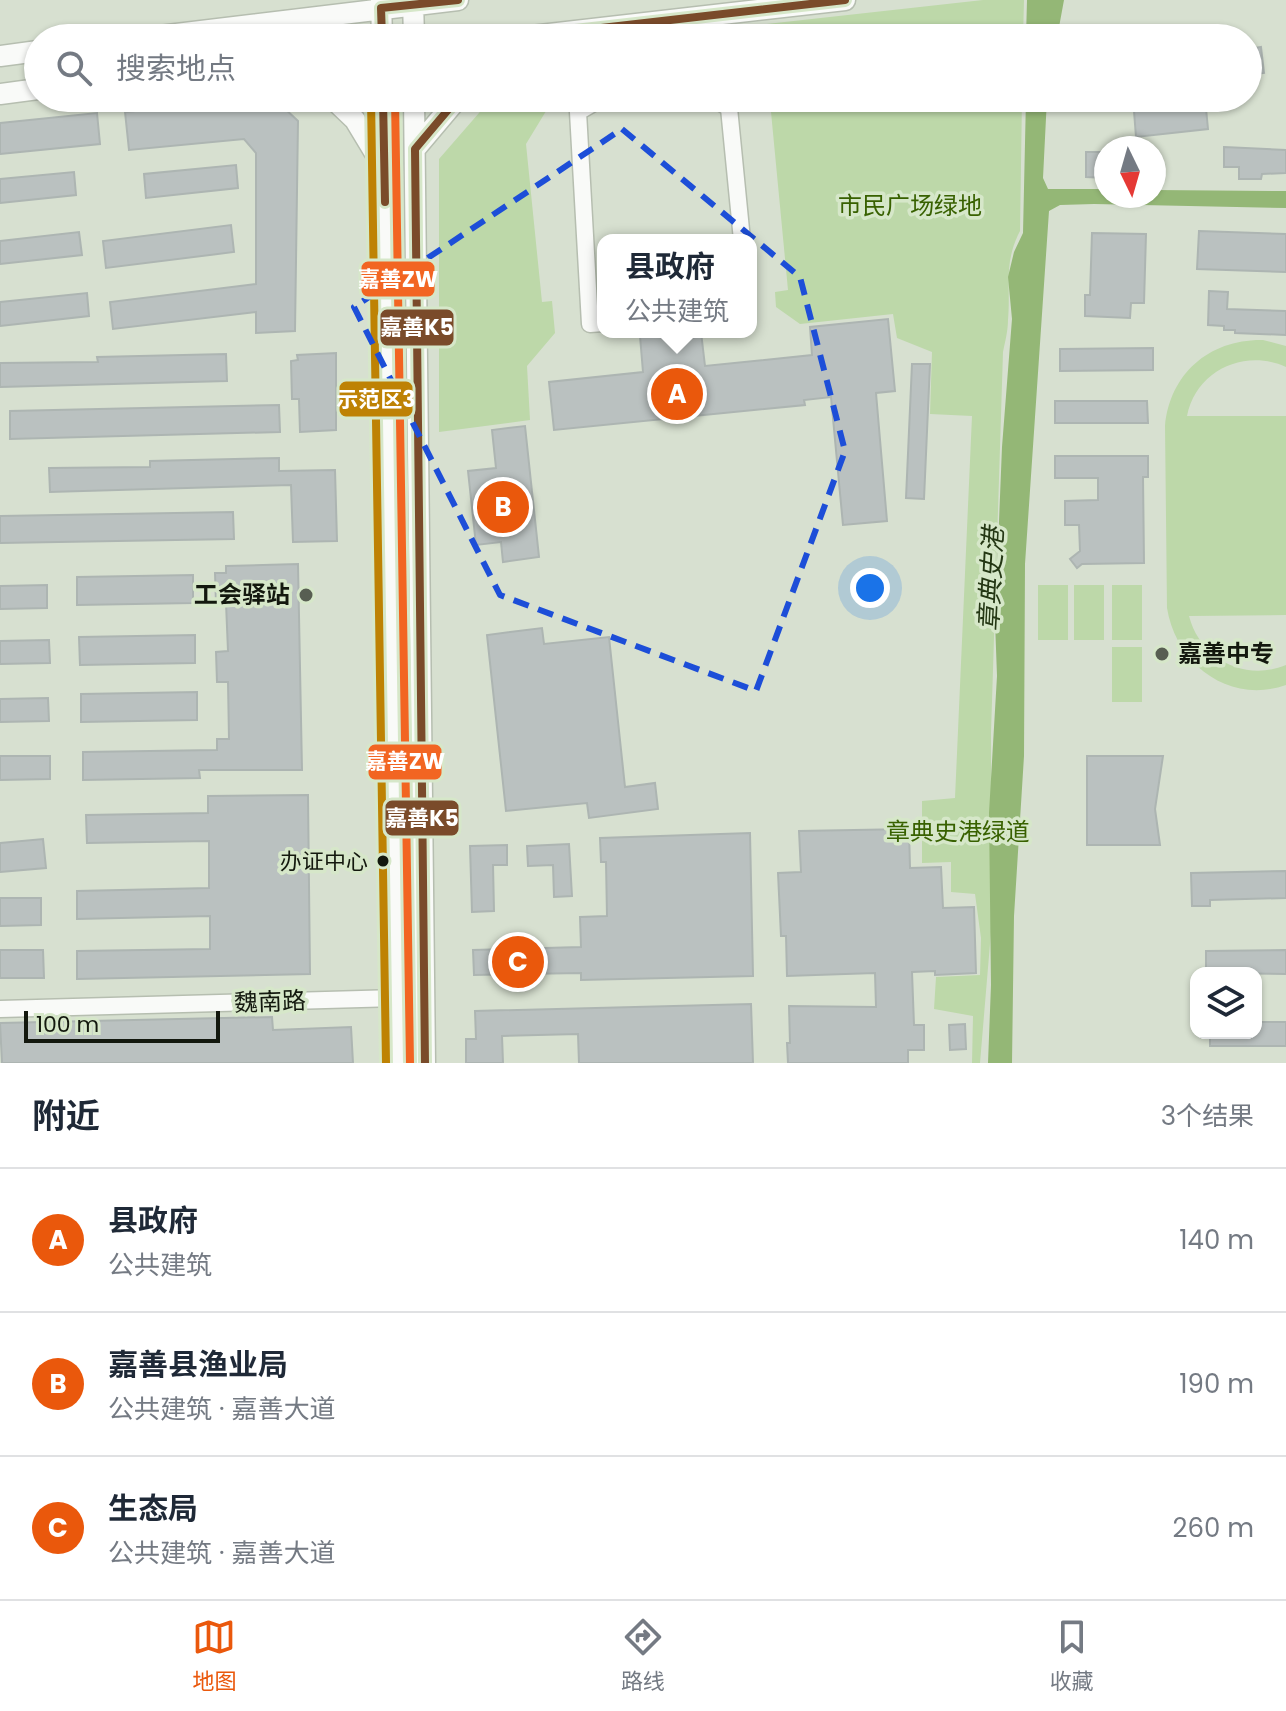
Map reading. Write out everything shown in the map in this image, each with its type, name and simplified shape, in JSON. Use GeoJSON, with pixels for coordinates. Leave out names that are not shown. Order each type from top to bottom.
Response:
{"type":"FeatureCollection","features":[{"type":"Feature","properties":{"kind":"main road"},"geometry":{"type":"LineString","coordinates":[[273,22],[293,0]]}},
{"type":"Feature","properties":{"kind":"main road"},"geometry":{"type":"LineString","coordinates":[[257,24],[381,4],[458,0]]}},
{"type":"Feature","properties":{"kind":"main road"},"geometry":{"type":"LineString","coordinates":[[701,24],[845,0]]}},
{"type":"Feature","properties":{"kind":"main road"},"geometry":{"type":"LineString","coordinates":[[413,2],[414,24]]}},
{"type":"Feature","properties":{"kind":"main road"},"geometry":{"type":"LineString","coordinates":[[381,4],[382,24]]}},
{"type":"Feature","properties":{"kind":"main road"},"geometry":{"type":"LineString","coordinates":[[0,56],[24,53]]}},
{"type":"Feature","properties":{"kind":"main road"},"geometry":{"type":"LineString","coordinates":[[0,94],[24,91]]}},
{"type":"Feature","properties":{"kind":"main road"},"geometry":{"type":"LineString","coordinates":[[347,112],[355,120],[384,168]]}},
{"type":"Feature","properties":{"kind":"main road"},"geometry":{"type":"LineString","coordinates":[[383,112],[398,1063]]}},
{"type":"Feature","properties":{"kind":"main road"},"geometry":{"type":"LineString","coordinates":[[414,112],[425,1063]]}},
{"type":"Feature","properties":{"kind":"main road"},"geometry":{"type":"LineString","coordinates":[[415,149],[446,112]]}},
{"type":"Feature","properties":{"kind":"lane"},"geometry":{"type":"LineString","coordinates":[[578,112],[590,324],[597,323]]}},
{"type":"Feature","properties":{"kind":"lane"},"geometry":{"type":"LineString","coordinates":[[729,112],[741,234]]}},
{"type":"Feature","properties":{"kind":"lane","name":"魏南路"},"geometry":{"type":"LineString","coordinates":[[0,1009],[397,998]]}},
{"type":"Feature","properties":{"kind":"highlighted area"},"geometry":{"type":"Polygon","coordinates":[[[622,129],[800,277],[845,451],[756,691],[500,595],[354,307],[622,129]]]}},
{"type":"Feature","properties":{"kind":"green space"},"geometry":{"type":"Polygon","coordinates":[[[983,0],[1024,0],[1023,24],[766,24],[983,0]]]}},
{"type":"Feature","properties":{"kind":"green space"},"geometry":{"type":"Polygon","coordinates":[[[480,112],[545,112],[526,144],[542,302],[552,301],[555,333],[527,366],[530,420],[439,432],[439,159],[480,112]]]}},
{"type":"Feature","properties":{"kind":"green space","name":"市民广场绿地"},"geometry":{"type":"Polygon","coordinates":[[[771,112],[1022,112],[1020,231],[1011,254],[1008,324],[1003,352],[991,733],[991,932],[980,1063],[972,1063],[973,1016],[934,1009],[936,977],[980,975],[981,938],[975,894],[951,892],[951,862],[922,863],[922,801],[955,798],[972,416],[930,414],[932,352],[897,338],[893,314],[800,324],[776,307],[775,292],[788,290],[771,112]]]}},
{"type":"Feature","properties":{"kind":"green space"},"geometry":{"type":"Polygon","coordinates":[[[1263,340],[1286,346],[1286,367],[1254,360],[1224,368],[1200,387],[1187,416],[1286,416],[1286,615],[1189,616],[1203,644],[1226,663],[1255,671],[1286,665],[1286,685],[1265,690],[1226,684],[1208,675],[1181,646],[1172,628],[1167,608],[1165,426],[1175,390],[1196,363],[1226,346],[1263,340]]]}},
{"type":"Feature","properties":{"kind":"green space"},"geometry":{"type":"Polygon","coordinates":[[[1038,585],[1068,585],[1068,640],[1038,640],[1038,585]]]}},
{"type":"Feature","properties":{"kind":"green space"},"geometry":{"type":"Polygon","coordinates":[[[1074,585],[1104,585],[1104,640],[1074,640],[1074,585]]]}},
{"type":"Feature","properties":{"kind":"green space"},"geometry":{"type":"Polygon","coordinates":[[[1112,585],[1142,585],[1142,640],[1112,640],[1112,585]]]}},
{"type":"Feature","properties":{"kind":"green space"},"geometry":{"type":"Polygon","coordinates":[[[1112,647],[1142,647],[1142,702],[1112,702],[1112,647]]]}},
{"type":"Feature","properties":{"kind":"shaded area"},"geometry":{"type":"Polygon","coordinates":[[[1027,0],[1064,0],[1060,24],[1026,24],[1027,0]]]}},
{"type":"Feature","properties":{"kind":"shaded area"},"geometry":{"type":"Polygon","coordinates":[[[1026,112],[1046,112],[1043,178],[1048,189],[1094,189],[1094,204],[1060,205],[1049,211],[1025,564],[1024,756],[1014,916],[1012,1063],[988,1063],[991,985],[989,813],[997,676],[995,621],[1002,447],[1012,319],[1008,277],[1023,233],[1026,112]]]}},
{"type":"Feature","properties":{"kind":"shaded area"},"geometry":{"type":"Polygon","coordinates":[[[1166,190],[1286,191],[1286,208],[1166,206],[1166,190]]]}},
{"type":"Feature","properties":{"kind":"building"},"geometry":{"type":"Polygon","coordinates":[[[125,112],[288,112],[298,121],[295,331],[256,333],[256,312],[113,329],[110,302],[256,284],[256,153],[244,139],[129,150],[125,112]]]}},
{"type":"Feature","properties":{"kind":"building"},"geometry":{"type":"Polygon","coordinates":[[[1134,112],[1206,112],[1208,129],[1136,136],[1134,112]]]}},
{"type":"Feature","properties":{"kind":"building"},"geometry":{"type":"Polygon","coordinates":[[[97,113],[100,144],[0,154],[0,123],[97,113]]]}},
{"type":"Feature","properties":{"kind":"building"},"geometry":{"type":"Polygon","coordinates":[[[1224,147],[1286,150],[1286,173],[1262,174],[1261,179],[1239,179],[1239,167],[1224,167],[1224,147]]]}},
{"type":"Feature","properties":{"kind":"building"},"geometry":{"type":"Polygon","coordinates":[[[1086,152],[1094,152],[1094,177],[1086,177],[1086,152]]]}},
{"type":"Feature","properties":{"kind":"building"},"geometry":{"type":"Polygon","coordinates":[[[236,165],[238,188],[146,198],[144,174],[236,165]]]}},
{"type":"Feature","properties":{"kind":"building"},"geometry":{"type":"Polygon","coordinates":[[[74,172],[76,195],[0,203],[0,179],[74,172]]]}},
{"type":"Feature","properties":{"kind":"building"},"geometry":{"type":"Polygon","coordinates":[[[231,225],[234,252],[106,268],[103,241],[231,225]]]}},
{"type":"Feature","properties":{"kind":"building"},"geometry":{"type":"Polygon","coordinates":[[[1199,231],[1286,234],[1286,272],[1197,269],[1199,231]]]}},
{"type":"Feature","properties":{"kind":"building"},"geometry":{"type":"Polygon","coordinates":[[[79,232],[82,255],[0,264],[0,241],[79,232]]]}},
{"type":"Feature","properties":{"kind":"building"},"geometry":{"type":"Polygon","coordinates":[[[1092,233],[1146,234],[1144,303],[1131,303],[1130,318],[1085,316],[1085,295],[1090,295],[1092,233]]]}},
{"type":"Feature","properties":{"kind":"building"},"geometry":{"type":"Polygon","coordinates":[[[1209,291],[1228,292],[1227,309],[1286,311],[1286,335],[1235,333],[1235,330],[1224,330],[1224,326],[1208,325],[1209,291]]]}},
{"type":"Feature","properties":{"kind":"building"},"geometry":{"type":"Polygon","coordinates":[[[87,293],[89,316],[0,326],[0,302],[87,293]]]}},
{"type":"Feature","properties":{"kind":"building"},"geometry":{"type":"Polygon","coordinates":[[[888,319],[895,391],[876,393],[887,521],[843,525],[831,397],[804,400],[805,405],[554,430],[549,382],[643,372],[640,338],[702,338],[705,366],[812,355],[810,327],[888,319]]]}},
{"type":"Feature","properties":{"kind":"building"},"geometry":{"type":"Polygon","coordinates":[[[1153,348],[1153,370],[1060,371],[1060,349],[1153,348]]]}},
{"type":"Feature","properties":{"kind":"building"},"geometry":{"type":"Polygon","coordinates":[[[336,353],[336,430],[300,432],[299,399],[292,399],[291,361],[298,360],[297,355],[336,353]]]}},
{"type":"Feature","properties":{"kind":"building"},"geometry":{"type":"Polygon","coordinates":[[[226,354],[227,381],[0,387],[0,363],[98,362],[97,357],[226,354]]]}},
{"type":"Feature","properties":{"kind":"building"},"geometry":{"type":"Polygon","coordinates":[[[912,364],[930,364],[924,499],[906,498],[912,364]]]}},
{"type":"Feature","properties":{"kind":"building"},"geometry":{"type":"Polygon","coordinates":[[[1055,401],[1147,401],[1148,423],[1055,423],[1055,401]]]}},
{"type":"Feature","properties":{"kind":"building"},"geometry":{"type":"Polygon","coordinates":[[[279,405],[280,432],[10,439],[10,411],[279,405]]]}},
{"type":"Feature","properties":{"kind":"building"},"geometry":{"type":"Polygon","coordinates":[[[525,426],[539,557],[503,562],[501,542],[476,545],[468,471],[496,468],[492,430],[525,426]]]}},
{"type":"Feature","properties":{"kind":"building"},"geometry":{"type":"Polygon","coordinates":[[[1055,456],[1148,456],[1148,477],[1143,477],[1144,563],[1082,564],[1077,568],[1070,559],[1080,551],[1079,525],[1065,525],[1065,501],[1098,500],[1098,478],[1055,478],[1055,456]]]}},
{"type":"Feature","properties":{"kind":"building"},"geometry":{"type":"Polygon","coordinates":[[[279,458],[279,471],[335,470],[337,541],[293,542],[291,485],[50,492],[49,468],[150,467],[150,461],[279,458]]]}},
{"type":"Feature","properties":{"kind":"building"},"geometry":{"type":"Polygon","coordinates":[[[233,512],[234,539],[0,543],[0,516],[233,512]]]}},
{"type":"Feature","properties":{"kind":"building"},"geometry":{"type":"Polygon","coordinates":[[[298,564],[302,770],[199,770],[200,778],[83,780],[83,752],[217,750],[217,739],[229,739],[228,682],[217,682],[216,652],[228,651],[226,603],[216,603],[215,573],[226,573],[226,566],[298,564]]]}},
{"type":"Feature","properties":{"kind":"building"},"geometry":{"type":"Polygon","coordinates":[[[193,575],[193,603],[77,605],[77,577],[193,575]]]}},
{"type":"Feature","properties":{"kind":"building"},"geometry":{"type":"Polygon","coordinates":[[[47,585],[47,608],[0,609],[0,586],[47,585]]]}},
{"type":"Feature","properties":{"kind":"building"},"geometry":{"type":"Polygon","coordinates":[[[542,628],[544,644],[609,637],[625,787],[655,783],[658,809],[589,818],[587,803],[506,811],[487,635],[542,628]]]}},
{"type":"Feature","properties":{"kind":"building"},"geometry":{"type":"Polygon","coordinates":[[[195,635],[195,663],[80,665],[79,637],[195,635]]]}},
{"type":"Feature","properties":{"kind":"building"},"geometry":{"type":"Polygon","coordinates":[[[49,640],[50,663],[0,664],[0,641],[49,640]]]}},
{"type":"Feature","properties":{"kind":"building"},"geometry":{"type":"Polygon","coordinates":[[[197,692],[197,720],[81,722],[81,694],[197,692]]]}},
{"type":"Feature","properties":{"kind":"building"},"geometry":{"type":"Polygon","coordinates":[[[48,698],[49,721],[0,722],[0,699],[48,698]]]}},
{"type":"Feature","properties":{"kind":"building"},"geometry":{"type":"Polygon","coordinates":[[[0,756],[50,756],[50,779],[0,780],[0,756]]]}},
{"type":"Feature","properties":{"kind":"building"},"geometry":{"type":"Polygon","coordinates":[[[1087,756],[1163,756],[1155,809],[1160,845],[1087,845],[1087,756]]]}},
{"type":"Feature","properties":{"kind":"building"},"geometry":{"type":"Polygon","coordinates":[[[308,795],[310,974],[77,979],[77,951],[210,949],[210,916],[77,919],[77,891],[209,888],[209,841],[87,843],[86,815],[208,813],[208,796],[308,795]]]}},
{"type":"Feature","properties":{"kind":"building"},"geometry":{"type":"Polygon","coordinates":[[[909,829],[910,868],[941,867],[943,908],[974,907],[976,973],[935,975],[935,971],[912,972],[914,1025],[924,1025],[924,1050],[908,1050],[908,1063],[788,1063],[789,1006],[876,1007],[875,973],[787,976],[786,936],[781,936],[778,873],[801,872],[799,831],[909,829]]]}},
{"type":"Feature","properties":{"kind":"building"},"geometry":{"type":"Polygon","coordinates":[[[750,833],[753,976],[581,980],[581,973],[474,975],[473,950],[581,947],[580,917],[607,916],[606,862],[601,862],[600,838],[750,833]]]}},
{"type":"Feature","properties":{"kind":"building"},"geometry":{"type":"Polygon","coordinates":[[[43,839],[46,868],[0,872],[0,843],[43,839]]]}},
{"type":"Feature","properties":{"kind":"building"},"geometry":{"type":"Polygon","coordinates":[[[569,844],[572,896],[554,897],[553,865],[528,866],[527,846],[569,844]]]}},
{"type":"Feature","properties":{"kind":"building"},"geometry":{"type":"Polygon","coordinates":[[[507,845],[507,865],[493,865],[494,911],[472,912],[470,846],[507,845]]]}},
{"type":"Feature","properties":{"kind":"building"},"geometry":{"type":"Polygon","coordinates":[[[1286,871],[1286,898],[1210,900],[1210,906],[1192,906],[1191,873],[1286,871]]]}},
{"type":"Feature","properties":{"kind":"building"},"geometry":{"type":"Polygon","coordinates":[[[0,898],[41,898],[41,925],[0,926],[0,898]]]}},
{"type":"Feature","properties":{"kind":"building"},"geometry":{"type":"Polygon","coordinates":[[[0,950],[43,950],[44,978],[0,978],[0,950]]]}},
{"type":"Feature","properties":{"kind":"building"},"geometry":{"type":"Polygon","coordinates":[[[1286,950],[1286,974],[1262,974],[1262,967],[1206,967],[1206,951],[1286,950]]]}},
{"type":"Feature","properties":{"kind":"building"},"geometry":{"type":"Polygon","coordinates":[[[751,1004],[753,1063],[579,1063],[578,1034],[502,1036],[503,1063],[466,1063],[466,1039],[476,1039],[475,1011],[751,1004]]]}},
{"type":"Feature","properties":{"kind":"building"},"geometry":{"type":"Polygon","coordinates":[[[272,1017],[273,1030],[351,1027],[353,1063],[2,1063],[0,1023],[272,1017]]]}},
{"type":"Feature","properties":{"kind":"building"},"geometry":{"type":"Polygon","coordinates":[[[1262,1022],[1286,1022],[1286,1046],[1210,1046],[1210,1039],[1262,1039],[1262,1022]]]}},
{"type":"Feature","properties":{"kind":"building"},"geometry":{"type":"Polygon","coordinates":[[[965,1024],[966,1049],[950,1050],[949,1025],[965,1024]]]}},
{"type":"Feature","properties":{"kind":"transit line","name":"嘉善K5"},"geometry":{"type":"LineString","coordinates":[[382,24],[381,8],[458,0]]}},
{"type":"Feature","properties":{"kind":"transit line","name":"嘉善K5"},"geometry":{"type":"LineString","coordinates":[[636,24],[845,0]]}},
{"type":"Feature","properties":{"kind":"transit line","name":"示范区3"},"geometry":{"type":"LineString","coordinates":[[371,112],[386,1063]]}},
{"type":"Feature","properties":{"kind":"transit line","name":"嘉善K5"},"geometry":{"type":"LineString","coordinates":[[383,112],[385,202]]}},
{"type":"Feature","properties":{"kind":"transit line","name":"嘉善ZW"},"geometry":{"type":"LineString","coordinates":[[395,112],[410,1063]]}},
{"type":"Feature","properties":{"kind":"transit line","name":"嘉善K5"},"geometry":{"type":"LineString","coordinates":[[425,1063],[415,149],[446,112]]}},
{"type":"Feature","properties":{"kind":"place","name":"县政府"},"geometry":{"type":"Point","coordinates":[677,394]}},
{"type":"Feature","properties":{"kind":"place","name":"嘉善县渔业局"},"geometry":{"type":"Point","coordinates":[503,507]}},
{"type":"Feature","properties":{"kind":"place","name":"工会驿站"},"geometry":{"type":"Point","coordinates":[306,595]}},
{"type":"Feature","properties":{"kind":"place","name":"嘉善中专"},"geometry":{"type":"Point","coordinates":[1162,654]}},
{"type":"Feature","properties":{"kind":"place","name":"办证中心"},"geometry":{"type":"Point","coordinates":[383,861]}},
{"type":"Feature","properties":{"kind":"place","name":"生态局"},"geometry":{"type":"Point","coordinates":[518,962]}},
{"type":"Feature","properties":{"kind":"water label","name":"章典史港"},"geometry":{"type":"Point","coordinates":[991,579]}},
{"type":"Feature","properties":{"kind":"park label","name":"章典史港绿道"},"geometry":{"type":"Point","coordinates":[958,832]}}]}
